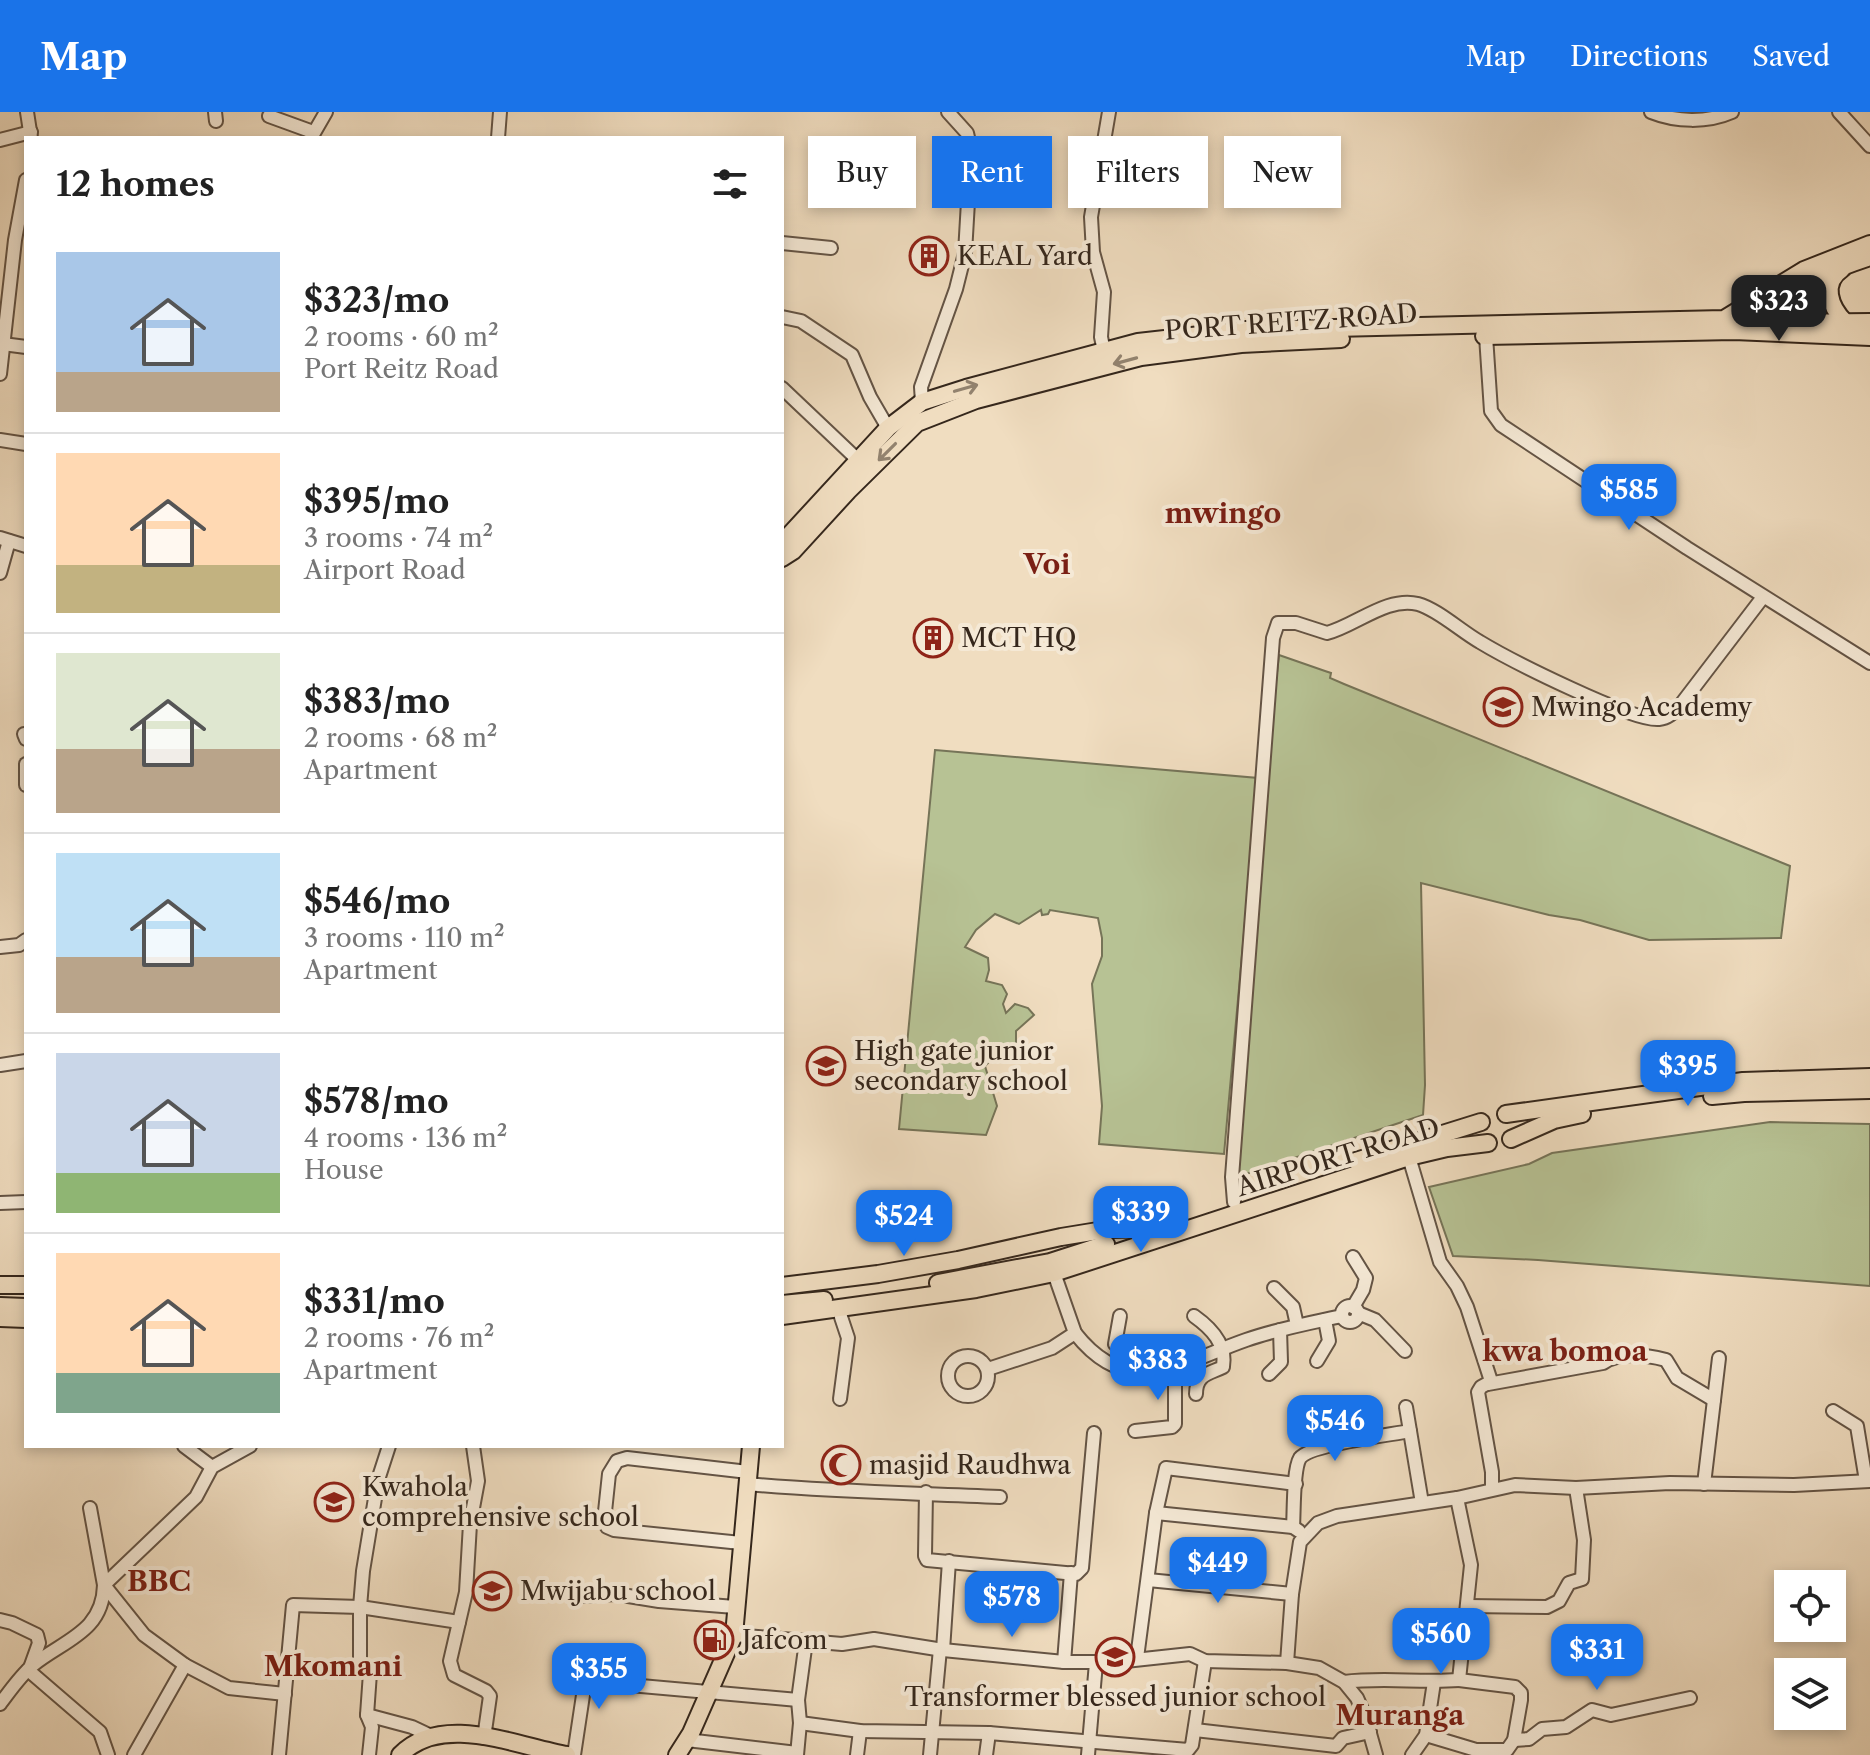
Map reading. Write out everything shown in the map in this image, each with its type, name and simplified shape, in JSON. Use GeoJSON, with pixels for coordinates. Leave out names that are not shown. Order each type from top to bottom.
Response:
{"type":"FeatureCollection","features":[{"type":"Feature","properties":{"kind":"main road"},"geometry":{"type":"LineString","coordinates":[[784,541],[888,428],[922,402],[966,388],[1138,342],[1245,330],[1734,324],[1803,277],[1870,244]]}},
{"type":"Feature","properties":{"kind":"main road"},"geometry":{"type":"LineString","coordinates":[[1803,277],[1870,257]]}},
{"type":"Feature","properties":{"kind":"main road"},"geometry":{"type":"LineString","coordinates":[[1845,322],[1831,302],[1830,288],[1837,273],[1850,264]]}},
{"type":"Feature","properties":{"kind":"main road"},"geometry":{"type":"LineString","coordinates":[[1803,277],[1809,313],[1816,323]]}},
{"type":"Feature","properties":{"kind":"main road","name":"PORT REITZ ROAD"},"geometry":{"type":"LineString","coordinates":[[784,557],[917,423],[976,400],[1141,357],[1241,344],[1329,339],[1870,322]]}},
{"type":"Feature","properties":{"kind":"main road","name":"PORT REITZ ROAD"},"geometry":{"type":"LineString","coordinates":[[1734,324],[1870,337]]}},
{"type":"Feature","properties":{"kind":"main road"},"geometry":{"type":"LineString","coordinates":[[1870,1077],[1743,1081],[1506,1114],[1492,1112],[1481,1122],[1482,1136],[1488,1143],[1503,1145],[1554,1120],[1647,1104],[1744,1093],[1870,1090]]}},
{"type":"Feature","properties":{"kind":"main road"},"geometry":{"type":"LineString","coordinates":[[1506,1114],[1514,1126],[1511,1139]]}},
{"type":"Feature","properties":{"kind":"main road","name":"AIRPORT ROAD"},"geometry":{"type":"LineString","coordinates":[[784,1304],[1000,1273],[1050,1262],[1481,1122]]}},
{"type":"Feature","properties":{"kind":"main road","name":"AIRPORT ROAD"},"geometry":{"type":"LineString","coordinates":[[784,1316],[976,1289],[1054,1273],[1409,1157],[1488,1143]]}},
{"type":"Feature","properties":{"kind":"main road"},"geometry":{"type":"LineString","coordinates":[[784,1286],[878,1274],[1110,1229],[1157,1228]]}},
{"type":"Feature","properties":{"kind":"main road"},"geometry":{"type":"LineString","coordinates":[[784,1295],[921,1275],[1038,1253],[1044,1242]]}},
{"type":"Feature","properties":{"kind":"main road"},"geometry":{"type":"LineString","coordinates":[[0,1285],[24,1285]]}},
{"type":"Feature","properties":{"kind":"main road"},"geometry":{"type":"LineString","coordinates":[[0,1295],[24,1296]]}},
{"type":"Feature","properties":{"kind":"main road"},"geometry":{"type":"LineString","coordinates":[[784,1326],[841,1317],[874,1303]]}},
{"type":"Feature","properties":{"kind":"main road"},"geometry":{"type":"LineString","coordinates":[[0,1306],[24,1307]]}},
{"type":"Feature","properties":{"kind":"main road"},"geometry":{"type":"LineString","coordinates":[[0,1318],[24,1319]]}},
{"type":"Feature","properties":{"kind":"main road"},"geometry":{"type":"LineString","coordinates":[[677,1755],[687,1740],[734,1635],[751,1448]]}},
{"type":"Feature","properties":{"kind":"main road"},"geometry":{"type":"LineString","coordinates":[[400,1755],[417,1741],[454,1733],[567,1755]]}},
{"type":"Feature","properties":{"kind":"street"},"geometry":{"type":"LineString","coordinates":[[27,112],[31,135]]}},
{"type":"Feature","properties":{"kind":"street"},"geometry":{"type":"LineString","coordinates":[[269,116],[312,135],[326,112]]}},
{"type":"Feature","properties":{"kind":"street"},"geometry":{"type":"LineString","coordinates":[[498,136],[500,112]]}},
{"type":"Feature","properties":{"kind":"street"},"geometry":{"type":"LineString","coordinates":[[922,402],[921,387],[956,289],[965,253],[971,150],[967,133],[948,112]]}},
{"type":"Feature","properties":{"kind":"street"},"geometry":{"type":"LineString","coordinates":[[1104,351],[1101,337],[1104,292],[1093,252],[1091,217],[1109,112]]}},
{"type":"Feature","properties":{"kind":"street"},"geometry":{"type":"LineString","coordinates":[[1651,112],[1668,117],[1708,119],[1732,112]]}},
{"type":"Feature","properties":{"kind":"street"},"geometry":{"type":"LineString","coordinates":[[1839,112],[1870,146]]}},
{"type":"Feature","properties":{"kind":"street"},"geometry":{"type":"LineString","coordinates":[[0,140],[24,136]]}},
{"type":"Feature","properties":{"kind":"street"},"geometry":{"type":"LineString","coordinates":[[0,374],[15,240],[24,191]]}},
{"type":"Feature","properties":{"kind":"street"},"geometry":{"type":"LineString","coordinates":[[784,243],[831,248]]}},
{"type":"Feature","properties":{"kind":"street"},"geometry":{"type":"LineString","coordinates":[[784,317],[801,321],[852,355],[870,397],[888,428]]}},
{"type":"Feature","properties":{"kind":"street"},"geometry":{"type":"LineString","coordinates":[[1486,336],[1491,411],[1501,425],[1763,597],[1870,663]]}},
{"type":"Feature","properties":{"kind":"street"},"geometry":{"type":"LineString","coordinates":[[3,344],[24,347]]}},
{"type":"Feature","properties":{"kind":"street"},"geometry":{"type":"LineString","coordinates":[[784,390],[859,461]]}},
{"type":"Feature","properties":{"kind":"street"},"geometry":{"type":"LineString","coordinates":[[0,440],[24,444]]}},
{"type":"Feature","properties":{"kind":"street"},"geometry":{"type":"LineString","coordinates":[[0,573],[5,539],[24,545]]}},
{"type":"Feature","properties":{"kind":"street"},"geometry":{"type":"LineString","coordinates":[[1234,1202],[1232,1177],[1273,638],[1278,623],[1296,623],[1327,633],[1400,602],[1420,604],[1482,644],[1556,680],[1635,715],[1659,719],[1670,716],[1679,707],[1763,597]]}},
{"type":"Feature","properties":{"kind":"street"},"geometry":{"type":"LineString","coordinates":[[0,947],[24,941]]}},
{"type":"Feature","properties":{"kind":"street"},"geometry":{"type":"LineString","coordinates":[[0,1065],[24,1061]]}},
{"type":"Feature","properties":{"kind":"street"},"geometry":{"type":"LineString","coordinates":[[1409,1157],[1440,1262],[1457,1286],[1471,1317],[1490,1378],[1488,1384]]}},
{"type":"Feature","properties":{"kind":"street"},"geometry":{"type":"LineString","coordinates":[[0,1203],[24,1202]]}},
{"type":"Feature","properties":{"kind":"street"},"geometry":{"type":"LineString","coordinates":[[1054,1273],[1075,1333],[1100,1359],[1132,1372],[1155,1373],[1297,1325],[1342,1316],[1351,1322],[1356,1319],[1355,1310],[1366,1278],[1353,1257]]}},
{"type":"Feature","properties":{"kind":"street"},"geometry":{"type":"LineString","coordinates":[[1274,1288],[1293,1307],[1297,1325]]}},
{"type":"Feature","properties":{"kind":"street"},"geometry":{"type":"LineString","coordinates":[[1355,1310],[1375,1320],[1405,1351]]}},
{"type":"Feature","properties":{"kind":"street"},"geometry":{"type":"LineString","coordinates":[[1120,1316],[1115,1344],[1131,1359],[1132,1372]]}},
{"type":"Feature","properties":{"kind":"street"},"geometry":{"type":"LineString","coordinates":[[1194,1316],[1212,1332],[1223,1348],[1223,1367],[1205,1373],[1196,1386],[1196,1394]]}},
{"type":"Feature","properties":{"kind":"street"},"geometry":{"type":"LineString","coordinates":[[840,1399],[848,1338],[841,1317]]}},
{"type":"Feature","properties":{"kind":"street"},"geometry":{"type":"LineString","coordinates":[[1317,1361],[1329,1341],[1325,1320]]}},
{"type":"Feature","properties":{"kind":"street"},"geometry":{"type":"LineString","coordinates":[[1269,1374],[1281,1362],[1280,1330]]}},
{"type":"Feature","properties":{"kind":"street"},"geometry":{"type":"LineString","coordinates":[[988,1369],[1052,1348],[1075,1333]]}},
{"type":"Feature","properties":{"kind":"street"},"geometry":{"type":"LineString","coordinates":[[1492,1489],[1492,1472],[1478,1392],[1488,1384],[1630,1355],[1666,1360],[1677,1378],[1714,1400]]}},
{"type":"Feature","properties":{"kind":"street"},"geometry":{"type":"LineString","coordinates":[[1704,1484],[1719,1358]]}},
{"type":"Feature","properties":{"kind":"street"},"geometry":{"type":"LineString","coordinates":[[1135,1431],[1175,1424],[1175,1368]]}},
{"type":"Feature","properties":{"kind":"street"},"geometry":{"type":"LineString","coordinates":[[1406,1407],[1422,1503]]}},
{"type":"Feature","properties":{"kind":"street"},"geometry":{"type":"LineString","coordinates":[[1287,1663],[1298,1552],[1305,1535],[1318,1523],[1337,1516],[1526,1485],[1576,1488],[1868,1481],[1857,1426],[1833,1411]]}},
{"type":"Feature","properties":{"kind":"street"},"geometry":{"type":"LineString","coordinates":[[1293,1527],[1299,1460],[1307,1452],[1410,1431]]}},
{"type":"Feature","properties":{"kind":"street"},"geometry":{"type":"LineString","coordinates":[[926,1492],[926,1559],[1080,1572],[1094,1433]]}},
{"type":"Feature","properties":{"kind":"street"},"geometry":{"type":"LineString","coordinates":[[185,1448],[212,1467]]}},
{"type":"Feature","properties":{"kind":"street"},"geometry":{"type":"LineString","coordinates":[[104,1585],[196,1497],[212,1467],[246,1448]]}},
{"type":"Feature","properties":{"kind":"street"},"geometry":{"type":"LineString","coordinates":[[369,1755],[372,1727],[367,1715],[370,1673],[360,1662],[360,1607],[378,1480],[388,1448]]}},
{"type":"Feature","properties":{"kind":"street"},"geometry":{"type":"LineString","coordinates":[[473,1448],[478,1481],[470,1524],[466,1592],[450,1661],[451,1670],[459,1678],[490,1696],[484,1738]]}},
{"type":"Feature","properties":{"kind":"street"},"geometry":{"type":"LineString","coordinates":[[741,1543],[607,1527],[604,1521],[609,1474],[627,1452],[748,1478],[829,1491],[926,1492],[1000,1497]]}},
{"type":"Feature","properties":{"kind":"street"},"geometry":{"type":"LineString","coordinates":[[1137,1658],[1156,1513],[1165,1469],[1169,1467],[1296,1484]]}},
{"type":"Feature","properties":{"kind":"street"},"geometry":{"type":"LineString","coordinates":[[1468,1606],[1547,1607],[1559,1601],[1569,1583],[1582,1579],[1584,1540],[1576,1488]]}},
{"type":"Feature","properties":{"kind":"street"},"geometry":{"type":"LineString","coordinates":[[1457,1498],[1471,1565],[1459,1680]]}},
{"type":"Feature","properties":{"kind":"street"},"geometry":{"type":"LineString","coordinates":[[0,1704],[29,1669],[79,1634],[96,1617],[102,1605],[104,1585],[90,1508]]}},
{"type":"Feature","properties":{"kind":"street"},"geometry":{"type":"LineString","coordinates":[[1156,1513],[1293,1527],[1305,1535]]}},
{"type":"Feature","properties":{"kind":"street"},"geometry":{"type":"LineString","coordinates":[[930,1755],[949,1561]]}},
{"type":"Feature","properties":{"kind":"street"},"geometry":{"type":"LineString","coordinates":[[1064,1662],[1071,1573]]}},
{"type":"Feature","properties":{"kind":"street"},"geometry":{"type":"LineString","coordinates":[[1148,1580],[1292,1594]]}},
{"type":"Feature","properties":{"kind":"street"},"geometry":{"type":"LineString","coordinates":[[104,1585],[144,1635],[185,1665],[229,1688],[285,1694]]}},
{"type":"Feature","properties":{"kind":"street"},"geometry":{"type":"LineString","coordinates":[[581,1596],[616,1594],[735,1607]]}},
{"type":"Feature","properties":{"kind":"street"},"geometry":{"type":"LineString","coordinates":[[279,1755],[293,1605],[360,1607],[459,1622]]}},
{"type":"Feature","properties":{"kind":"street"},"geometry":{"type":"LineString","coordinates":[[0,1620],[12,1623],[39,1639],[29,1669]]}},
{"type":"Feature","properties":{"kind":"street"},"geometry":{"type":"LineString","coordinates":[[734,1635],[842,1644],[874,1639],[1064,1662],[1096,1663],[1190,1654],[1205,1661],[1287,1663],[1319,1668],[1344,1682],[1360,1704],[1376,1755]]}},
{"type":"Feature","properties":{"kind":"street"},"geometry":{"type":"LineString","coordinates":[[687,1740],[797,1754],[800,1723],[798,1700],[806,1641]]}},
{"type":"Feature","properties":{"kind":"street"},"geometry":{"type":"LineString","coordinates":[[800,1723],[860,1731],[989,1733],[1088,1748],[1188,1750],[1195,1730],[1205,1661]]}},
{"type":"Feature","properties":{"kind":"street"},"geometry":{"type":"LineString","coordinates":[[574,1755],[588,1662]]}},
{"type":"Feature","properties":{"kind":"street"},"geometry":{"type":"LineString","coordinates":[[1088,1748],[1096,1663]]}},
{"type":"Feature","properties":{"kind":"street"},"geometry":{"type":"LineString","coordinates":[[134,1755],[185,1665]]}},
{"type":"Feature","properties":{"kind":"street"},"geometry":{"type":"LineString","coordinates":[[29,1669],[100,1732],[108,1755]]}},
{"type":"Feature","properties":{"kind":"street"},"geometry":{"type":"LineString","coordinates":[[1344,1682],[1386,1678],[1434,1682],[1459,1680],[1504,1683],[1519,1689],[1521,1700],[1514,1740],[1507,1750],[1476,1750],[1426,1735]]}},
{"type":"Feature","properties":{"kind":"street"},"geometry":{"type":"LineString","coordinates":[[585,1681],[798,1700]]}},
{"type":"Feature","properties":{"kind":"street"},"geometry":{"type":"LineString","coordinates":[[1412,1755],[1426,1735],[1434,1682]]}},
{"type":"Feature","properties":{"kind":"street"},"geometry":{"type":"LineString","coordinates":[[1514,1740],[1529,1739],[1542,1729],[1566,1727],[1592,1710],[1611,1715],[1690,1698]]}},
{"type":"Feature","properties":{"kind":"street"},"geometry":{"type":"LineString","coordinates":[[367,1715],[412,1727],[431,1736]]}},
{"type":"Feature","properties":{"kind":"street"},"geometry":{"type":"LineString","coordinates":[[1195,1730],[1336,1746],[1343,1738],[1370,1732]]}},
{"type":"Feature","properties":{"kind":"street"},"geometry":{"type":"LineString","coordinates":[[857,1755],[860,1731]]}},
{"type":"Feature","properties":{"kind":"street"},"geometry":{"type":"LineString","coordinates":[[986,1755],[989,1733]]}},
{"type":"Feature","properties":{"kind":"green space"},"geometry":{"type":"Polygon","coordinates":[[[1279,655],[1331,673],[1330,678],[1344,684],[1790,866],[1781,938],[1649,940],[1580,920],[1421,883],[1423,1115],[1234,1178],[1262,806],[1279,655]]]}},
{"type":"Feature","properties":{"kind":"green space"},"geometry":{"type":"Polygon","coordinates":[[[935,750],[1258,778],[1224,1154],[1099,1144],[1102,1106],[1092,984],[1102,956],[1098,918],[1050,910],[1042,915],[1041,910],[1019,924],[995,914],[976,930],[965,947],[988,958],[986,981],[1002,985],[1007,994],[1003,1004],[1006,1013],[1015,1004],[1028,1008],[1034,1015],[1016,1031],[1016,1045],[996,1055],[985,1066],[997,1106],[986,1135],[899,1129],[935,750]]]}},
{"type":"Feature","properties":{"kind":"green space"},"geometry":{"type":"Polygon","coordinates":[[[1770,1122],[1870,1124],[1870,1286],[1453,1256],[1429,1187],[1529,1164],[1552,1153],[1770,1122]]]}},
{"type":"Feature","properties":{"kind":"place","name":"KEAL Yard"},"geometry":{"type":"Point","coordinates":[929,256]}},
{"type":"Feature","properties":{"kind":"place","name":"MCT HQ"},"geometry":{"type":"Point","coordinates":[933,638]}},
{"type":"Feature","properties":{"kind":"place","name":"Mwingo Academy"},"geometry":{"type":"Point","coordinates":[1503,707]}},
{"type":"Feature","properties":{"kind":"place","name":"High gate junior secondary school"},"geometry":{"type":"Point","coordinates":[826,1066]}},
{"type":"Feature","properties":{"kind":"place","name":"masjid Raudhwa"},"geometry":{"type":"Point","coordinates":[841,1465]}},
{"type":"Feature","properties":{"kind":"place","name":"Kwahola comprehensive school"},"geometry":{"type":"Point","coordinates":[334,1502]}},
{"type":"Feature","properties":{"kind":"place","name":"Mwijabu school"},"geometry":{"type":"Point","coordinates":[492,1591]}},
{"type":"Feature","properties":{"kind":"place","name":"Jafcom"},"geometry":{"type":"Point","coordinates":[714,1640]}},
{"type":"Feature","properties":{"kind":"place","name":"Transformer blessed junior school"},"geometry":{"type":"Point","coordinates":[1115,1657]}},
{"type":"Feature","properties":{"kind":"district","name":"mwingo"},"geometry":{"type":"Point","coordinates":[1223,513]}},
{"type":"Feature","properties":{"kind":"district","name":"Voi"},"geometry":{"type":"Point","coordinates":[1047,564]}},
{"type":"Feature","properties":{"kind":"district","name":"kwa bomoa"},"geometry":{"type":"Point","coordinates":[1565,1351]}},
{"type":"Feature","properties":{"kind":"district","name":"BBC"},"geometry":{"type":"Point","coordinates":[159,1581]}},
{"type":"Feature","properties":{"kind":"district","name":"Mkomani"},"geometry":{"type":"Point","coordinates":[333,1666]}},
{"type":"Feature","properties":{"kind":"district","name":"Muranga"},"geometry":{"type":"Point","coordinates":[1400,1715]}}]}
